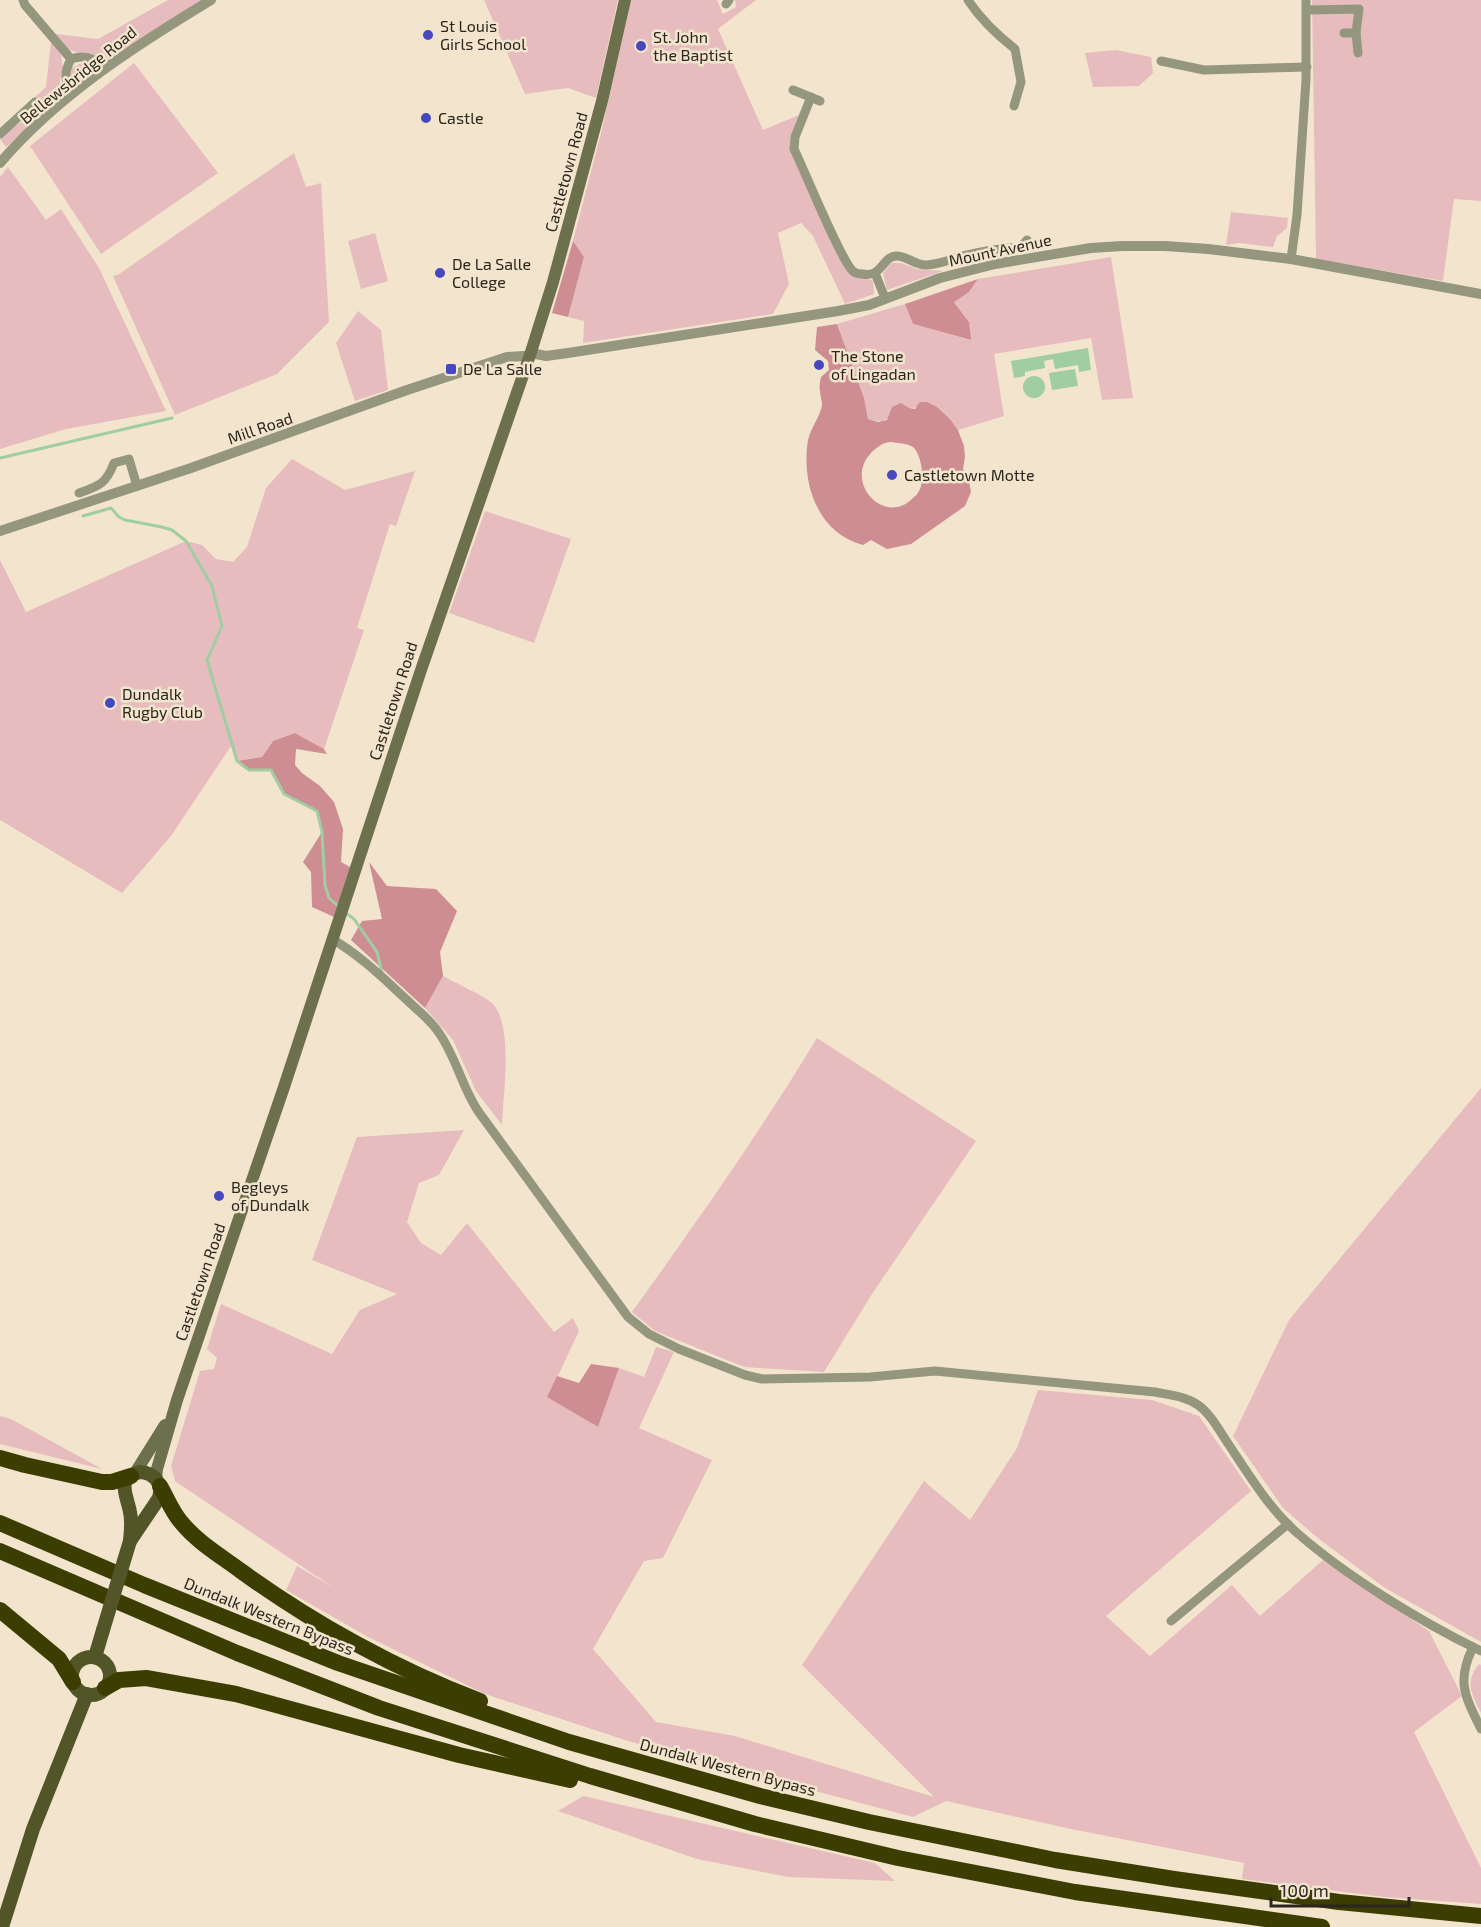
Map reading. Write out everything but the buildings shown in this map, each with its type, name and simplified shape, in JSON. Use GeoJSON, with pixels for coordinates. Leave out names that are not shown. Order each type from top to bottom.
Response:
{"type":"FeatureCollection","features":[{"type":"Feature","properties":{"kind":"highway"},"geometry":{"type":"LineString","coordinates":[[0,1458],[102,1482],[112,1482],[133,1475]]}},
{"type":"Feature","properties":{"kind":"highway"},"geometry":{"type":"LineString","coordinates":[[158,1483],[180,1522],[207,1546],[272,1593],[330,1630],[461,1694],[553,1727],[764,1790],[1055,1860]]}},
{"type":"Feature","properties":{"kind":"highway","name":"Dundalk Western Bypass"},"geometry":{"type":"LineString","coordinates":[[0,1523],[144,1585],[338,1663],[569,1742],[760,1796],[880,1824],[1055,1860],[1174,1880],[1339,1902],[1481,1916]]}},
{"type":"Feature","properties":{"kind":"highway"},"geometry":{"type":"LineString","coordinates":[[0,1551],[226,1649],[379,1708],[590,1776],[755,1824]]}},
{"type":"Feature","properties":{"kind":"highway"},"geometry":{"type":"LineString","coordinates":[[0,1610],[59,1659],[74,1682]]}},
{"type":"Feature","properties":{"kind":"highway"},"geometry":{"type":"LineString","coordinates":[[105,1688],[119,1680],[146,1678],[236,1694],[459,1755],[898,1858],[1075,1892],[1322,1927]]}},
{"type":"Feature","properties":{"kind":"main road","name":"Castletown Road"},"geometry":{"type":"LineString","coordinates":[[158,1483],[157,1469],[175,1408],[423,662],[554,282],[602,101],[625,0]]}},
{"type":"Feature","properties":{"kind":"main road","name":"Castletown Road"},"geometry":{"type":"LineString","coordinates":[[133,1475],[175,1408]]}},
{"type":"Feature","properties":{"kind":"main road"},"geometry":{"type":"LineString","coordinates":[[95,1657],[130,1541],[131,1514],[124,1486],[133,1475],[145,1472],[158,1483],[161,1492],[130,1541]]}},
{"type":"Feature","properties":{"kind":"main road"},"geometry":{"type":"LineString","coordinates":[[127,1500],[133,1507],[139,1509],[151,1507],[156,1503]]}},
{"type":"Feature","properties":{"kind":"main road"},"geometry":{"type":"LineString","coordinates":[[95,1657],[101,1660],[109,1670],[108,1682],[105,1688],[97,1694],[87,1694],[76,1688],[74,1682],[75,1666],[84,1658],[95,1657]]}},
{"type":"Feature","properties":{"kind":"main road"},"geometry":{"type":"LineString","coordinates":[[2,1927],[33,1828],[87,1694]]}},
{"type":"Feature","properties":{"kind":"street"},"geometry":{"type":"LineString","coordinates":[[23,0],[71,59]]}},
{"type":"Feature","properties":{"kind":"street","name":"Bellewsbridge Road"},"geometry":{"type":"LineString","coordinates":[[0,163],[37,124],[104,69],[142,42],[211,0]]}},
{"type":"Feature","properties":{"kind":"street"},"geometry":{"type":"LineString","coordinates":[[968,0],[979,16],[1015,48],[1021,82],[1014,106]]}},
{"type":"Feature","properties":{"kind":"street"},"geometry":{"type":"LineString","coordinates":[[1291,260],[1297,215],[1307,67],[1307,5],[1361,5],[1356,33],[1358,52]]}},
{"type":"Feature","properties":{"kind":"street"},"geometry":{"type":"LineString","coordinates":[[1344,33],[1356,33]]}},
{"type":"Feature","properties":{"kind":"street"},"geometry":{"type":"LineString","coordinates":[[72,94],[65,79],[66,69],[71,59],[78,56],[89,57],[97,61],[104,69]]}},
{"type":"Feature","properties":{"kind":"street"},"geometry":{"type":"LineString","coordinates":[[1161,61],[1211,71],[1307,67]]}},
{"type":"Feature","properties":{"kind":"street"},"geometry":{"type":"LineString","coordinates":[[793,90],[816,99],[795,137],[794,149],[845,260],[854,272],[866,275],[875,273],[890,257],[898,256],[924,265],[940,264],[996,249],[1021,247],[1027,240]]}},
{"type":"Feature","properties":{"kind":"street"},"geometry":{"type":"LineString","coordinates":[[0,134],[35,102]]}},
{"type":"Feature","properties":{"kind":"street"},"geometry":{"type":"LineString","coordinates":[[25,111],[37,124]]}},
{"type":"Feature","properties":{"kind":"street","name":"Mount Avenue"},"geometry":{"type":"LineString","coordinates":[[530,355],[546,356],[626,345],[838,311],[868,304],[970,270],[1091,248],[1165,246],[1208,249],[1291,260],[1481,294]]}},
{"type":"Feature","properties":{"kind":"street"},"geometry":{"type":"LineString","coordinates":[[875,273],[885,298]]}},
{"type":"Feature","properties":{"kind":"street","name":"Mill Road"},"geometry":{"type":"LineString","coordinates":[[0,531],[294,432],[407,390],[507,357],[530,355]]}},
{"type":"Feature","properties":{"kind":"street"},"geometry":{"type":"LineString","coordinates":[[79,493],[99,486],[106,479],[114,463],[129,459],[137,486]]}},
{"type":"Feature","properties":{"kind":"street"},"geometry":{"type":"LineString","coordinates":[[332,939],[369,964],[439,1032],[478,1112],[628,1317],[649,1334],[679,1349],[762,1379],[870,1377],[935,1371],[1097,1386],[1178,1396],[1189,1400],[1200,1406],[1206,1413],[1260,1491],[1288,1524],[1313,1546],[1415,1615],[1477,1649],[1465,1667],[1463,1679],[1470,1706],[1481,1729]]}},
{"type":"Feature","properties":{"kind":"street"},"geometry":{"type":"LineString","coordinates":[[1171,1621],[1288,1524]]}},
{"type":"Feature","properties":{"kind":"shaded area"},"geometry":{"type":"Polygon","coordinates":[[[168,0],[204,0],[108,60],[67,49],[56,34],[98,39],[168,0]]]}},
{"type":"Feature","properties":{"kind":"shaded area"},"geometry":{"type":"Polygon","coordinates":[[[484,0],[618,0],[596,98],[568,88],[525,94],[484,0]]]}},
{"type":"Feature","properties":{"kind":"shaded area"},"geometry":{"type":"Polygon","coordinates":[[[631,0],[717,0],[723,14],[736,7],[735,0],[756,0],[718,29],[763,130],[799,115],[790,139],[790,150],[842,262],[852,274],[873,281],[874,294],[845,304],[813,236],[801,223],[778,233],[789,284],[773,314],[583,343],[584,321],[568,317],[584,257],[573,241],[601,133],[631,0]]]}},
{"type":"Feature","properties":{"kind":"shaded area"},"geometry":{"type":"Polygon","coordinates":[[[1312,0],[1481,0],[1481,201],[1454,199],[1443,281],[1316,259],[1312,0]]]}},
{"type":"Feature","properties":{"kind":"shaded area"},"geometry":{"type":"Polygon","coordinates":[[[51,42],[61,55],[63,67],[60,81],[63,96],[41,115],[35,114],[36,104],[33,99],[46,87],[51,42]]]}},
{"type":"Feature","properties":{"kind":"shaded area"},"geometry":{"type":"Polygon","coordinates":[[[1116,50],[1151,57],[1153,73],[1139,86],[1093,87],[1085,53],[1116,50]]]}},
{"type":"Feature","properties":{"kind":"shaded area"},"geometry":{"type":"Polygon","coordinates":[[[82,63],[93,67],[94,72],[76,86],[70,76],[72,68],[82,63]]]}},
{"type":"Feature","properties":{"kind":"shaded area"},"geometry":{"type":"Polygon","coordinates":[[[134,63],[218,173],[101,254],[30,146],[134,63]]]}},
{"type":"Feature","properties":{"kind":"shaded area"},"geometry":{"type":"Polygon","coordinates":[[[22,122],[30,125],[6,147],[0,139],[22,122]]]}},
{"type":"Feature","properties":{"kind":"shaded area"},"geometry":{"type":"Polygon","coordinates":[[[294,153],[306,187],[321,183],[329,322],[277,374],[175,415],[113,276],[294,153]]]}},
{"type":"Feature","properties":{"kind":"shaded area"},"geometry":{"type":"Polygon","coordinates":[[[8,167],[46,220],[61,209],[99,268],[166,411],[66,429],[0,449],[0,177],[8,167]]]}},
{"type":"Feature","properties":{"kind":"shaded area"},"geometry":{"type":"Polygon","coordinates":[[[1231,212],[1288,218],[1287,228],[1277,236],[1273,247],[1239,243],[1226,245],[1231,212]]]}},
{"type":"Feature","properties":{"kind":"shaded area"},"geometry":{"type":"Polygon","coordinates":[[[375,233],[388,281],[361,289],[348,241],[375,233]]]}},
{"type":"Feature","properties":{"kind":"shaded area"},"geometry":{"type":"Polygon","coordinates":[[[573,241],[584,257],[568,317],[552,313],[573,241]]]}},
{"type":"Feature","properties":{"kind":"shaded area"},"geometry":{"type":"Polygon","coordinates":[[[1111,257],[1133,398],[1102,400],[1091,338],[994,354],[1004,416],[958,430],[937,407],[911,408],[880,421],[868,419],[864,398],[837,324],[905,304],[913,324],[970,340],[969,322],[954,301],[969,292],[978,279],[1111,257]]]}},
{"type":"Feature","properties":{"kind":"shaded area"},"geometry":{"type":"Polygon","coordinates":[[[891,263],[901,263],[917,269],[943,271],[887,290],[883,273],[891,263]]]}},
{"type":"Feature","properties":{"kind":"shaded area"},"geometry":{"type":"Polygon","coordinates":[[[978,279],[969,292],[954,302],[969,322],[971,340],[913,324],[905,304],[978,279]]]}},
{"type":"Feature","properties":{"kind":"shaded area"},"geometry":{"type":"Polygon","coordinates":[[[358,311],[381,330],[388,390],[355,401],[336,343],[358,311]]]}},
{"type":"Feature","properties":{"kind":"shaded area"},"geometry":{"type":"Polygon","coordinates":[[[837,324],[864,398],[868,419],[878,422],[887,420],[892,407],[901,403],[915,409],[920,402],[927,402],[937,407],[958,430],[964,446],[963,469],[971,492],[965,506],[911,544],[887,549],[871,540],[863,545],[847,539],[824,518],[816,504],[810,489],[806,456],[808,440],[822,405],[821,377],[829,370],[828,361],[815,350],[817,327],[837,324]],[[893,442],[882,444],[871,453],[864,465],[862,477],[871,498],[891,507],[902,506],[919,492],[922,475],[919,456],[913,447],[893,442]]]}},
{"type":"Feature","properties":{"kind":"shaded area"},"geometry":{"type":"Polygon","coordinates":[[[1088,348],[1091,370],[1079,372],[1078,365],[1055,369],[1053,359],[1044,361],[1045,368],[1025,372],[1025,376],[1014,378],[1011,361],[1088,348]]]}},
{"type":"Feature","properties":{"kind":"shaded area"},"geometry":{"type":"Polygon","coordinates":[[[1075,369],[1078,386],[1052,390],[1049,373],[1075,369]]]}},
{"type":"Feature","properties":{"kind":"shaded area"},"geometry":{"type":"Polygon","coordinates":[[[1034,376],[1042,379],[1045,387],[1042,395],[1034,398],[1026,395],[1023,387],[1026,379],[1034,376]]]}},
{"type":"Feature","properties":{"kind":"shaded area","name":"Dundalk Rugby Club"},"geometry":{"type":"Polygon","coordinates":[[[292,459],[345,490],[415,471],[396,526],[390,524],[357,628],[364,630],[324,749],[295,733],[273,741],[262,757],[237,761],[231,746],[171,836],[122,893],[0,820],[0,560],[26,612],[186,541],[202,545],[216,559],[233,562],[247,547],[266,488],[292,459]]]}},
{"type":"Feature","properties":{"kind":"shaded area"},"geometry":{"type":"Polygon","coordinates":[[[485,511],[571,539],[534,643],[449,613],[485,511]]]}},
{"type":"Feature","properties":{"kind":"shaded area"},"geometry":{"type":"Polygon","coordinates":[[[295,733],[324,749],[327,754],[296,749],[295,765],[320,786],[334,802],[343,829],[341,862],[350,867],[334,917],[312,907],[311,872],[303,862],[322,832],[317,811],[284,794],[271,770],[249,770],[237,761],[262,757],[273,741],[295,733]]]}},
{"type":"Feature","properties":{"kind":"shaded area"},"geometry":{"type":"Polygon","coordinates":[[[369,862],[387,886],[436,889],[457,911],[440,952],[443,976],[425,1008],[351,940],[362,921],[382,919],[369,862]]]}},
{"type":"Feature","properties":{"kind":"shaded area"},"geometry":{"type":"Polygon","coordinates":[[[443,976],[488,1000],[499,1013],[503,1027],[506,1061],[502,1125],[476,1091],[453,1040],[425,1008],[443,976]]]}},
{"type":"Feature","properties":{"kind":"shaded area"},"geometry":{"type":"Polygon","coordinates":[[[817,1038],[976,1141],[872,1294],[824,1372],[744,1367],[655,1331],[632,1312],[727,1177],[817,1038]]]}},
{"type":"Feature","properties":{"kind":"shaded area"},"geometry":{"type":"Polygon","coordinates":[[[1481,1088],[1481,1642],[1385,1588],[1319,1539],[1283,1508],[1233,1436],[1289,1320],[1481,1088]]]}},
{"type":"Feature","properties":{"kind":"shaded area"},"geometry":{"type":"Polygon","coordinates":[[[464,1130],[439,1175],[419,1183],[407,1222],[421,1243],[441,1255],[467,1223],[554,1332],[573,1318],[579,1331],[548,1397],[598,1427],[619,1368],[644,1377],[656,1347],[674,1352],[639,1428],[712,1460],[663,1558],[644,1561],[593,1649],[656,1722],[735,1736],[934,1797],[802,1665],[924,1481],[970,1520],[1017,1448],[1038,1390],[1152,1400],[1199,1416],[1251,1491],[1106,1616],[1150,1656],[1232,1585],[1260,1616],[1323,1560],[1429,1631],[1462,1696],[1414,1732],[1481,1868],[1481,1904],[1383,1897],[1242,1879],[1244,1863],[1071,1829],[946,1801],[913,1817],[631,1742],[485,1694],[368,1637],[286,1590],[297,1566],[334,1588],[175,1481],[171,1466],[200,1371],[214,1369],[217,1358],[207,1349],[221,1304],[332,1354],[360,1310],[397,1294],[312,1260],[357,1137],[464,1130]]]}},
{"type":"Feature","properties":{"kind":"shaded area"},"geometry":{"type":"Polygon","coordinates":[[[591,1364],[619,1368],[598,1427],[547,1397],[557,1376],[579,1383],[591,1364]]]}},
{"type":"Feature","properties":{"kind":"shaded area"},"geometry":{"type":"Polygon","coordinates":[[[0,1416],[11,1419],[102,1469],[0,1444],[0,1416]]]}},
{"type":"Feature","properties":{"kind":"shaded area"},"geometry":{"type":"Polygon","coordinates":[[[1479,1664],[1481,1665],[1481,1713],[1471,1688],[1474,1671],[1479,1664]]]}},
{"type":"Feature","properties":{"kind":"shaded area"},"geometry":{"type":"Polygon","coordinates":[[[583,1796],[875,1863],[895,1881],[788,1877],[697,1859],[558,1811],[583,1796]]]}},
{"type":"Feature","properties":{"kind":"waterway"},"geometry":{"type":"LineString","coordinates":[[0,458],[172,418]]}},
{"type":"Feature","properties":{"kind":"waterway"},"geometry":{"type":"LineString","coordinates":[[83,516],[111,508],[125,520],[172,530],[186,541],[212,586],[222,626],[207,660],[237,761],[249,770],[271,770],[284,794],[317,811],[322,832],[325,885],[329,898],[339,907]]}},
{"type":"Feature","properties":{"kind":"waterway"},"geometry":{"type":"LineString","coordinates":[[346,913],[354,919],[377,952],[382,973]]}},
{"type":"Feature","properties":{"kind":"place","name":"St Louis Girls School"},"geometry":{"type":"Point","coordinates":[428,35]}},
{"type":"Feature","properties":{"kind":"place","name":"St. John the Baptist"},"geometry":{"type":"Point","coordinates":[641,46]}},
{"type":"Feature","properties":{"kind":"place","name":"Castle"},"geometry":{"type":"Point","coordinates":[426,118]}},
{"type":"Feature","properties":{"kind":"place","name":"De La Salle College"},"geometry":{"type":"Point","coordinates":[440,273]}},
{"type":"Feature","properties":{"kind":"place","name":"The Stone of Lingadan"},"geometry":{"type":"Point","coordinates":[819,365]}},
{"type":"Feature","properties":{"kind":"place","name":"De La Salle"},"geometry":{"type":"Point","coordinates":[451,369]}},
{"type":"Feature","properties":{"kind":"place","name":"Castletown Motte"},"geometry":{"type":"Point","coordinates":[892,475]}},
{"type":"Feature","properties":{"kind":"place","name":"Dundalk Rugby Club"},"geometry":{"type":"Point","coordinates":[110,703]}},
{"type":"Feature","properties":{"kind":"place","name":"Begleys of Dundalk"},"geometry":{"type":"Point","coordinates":[219,1196]}}]}
